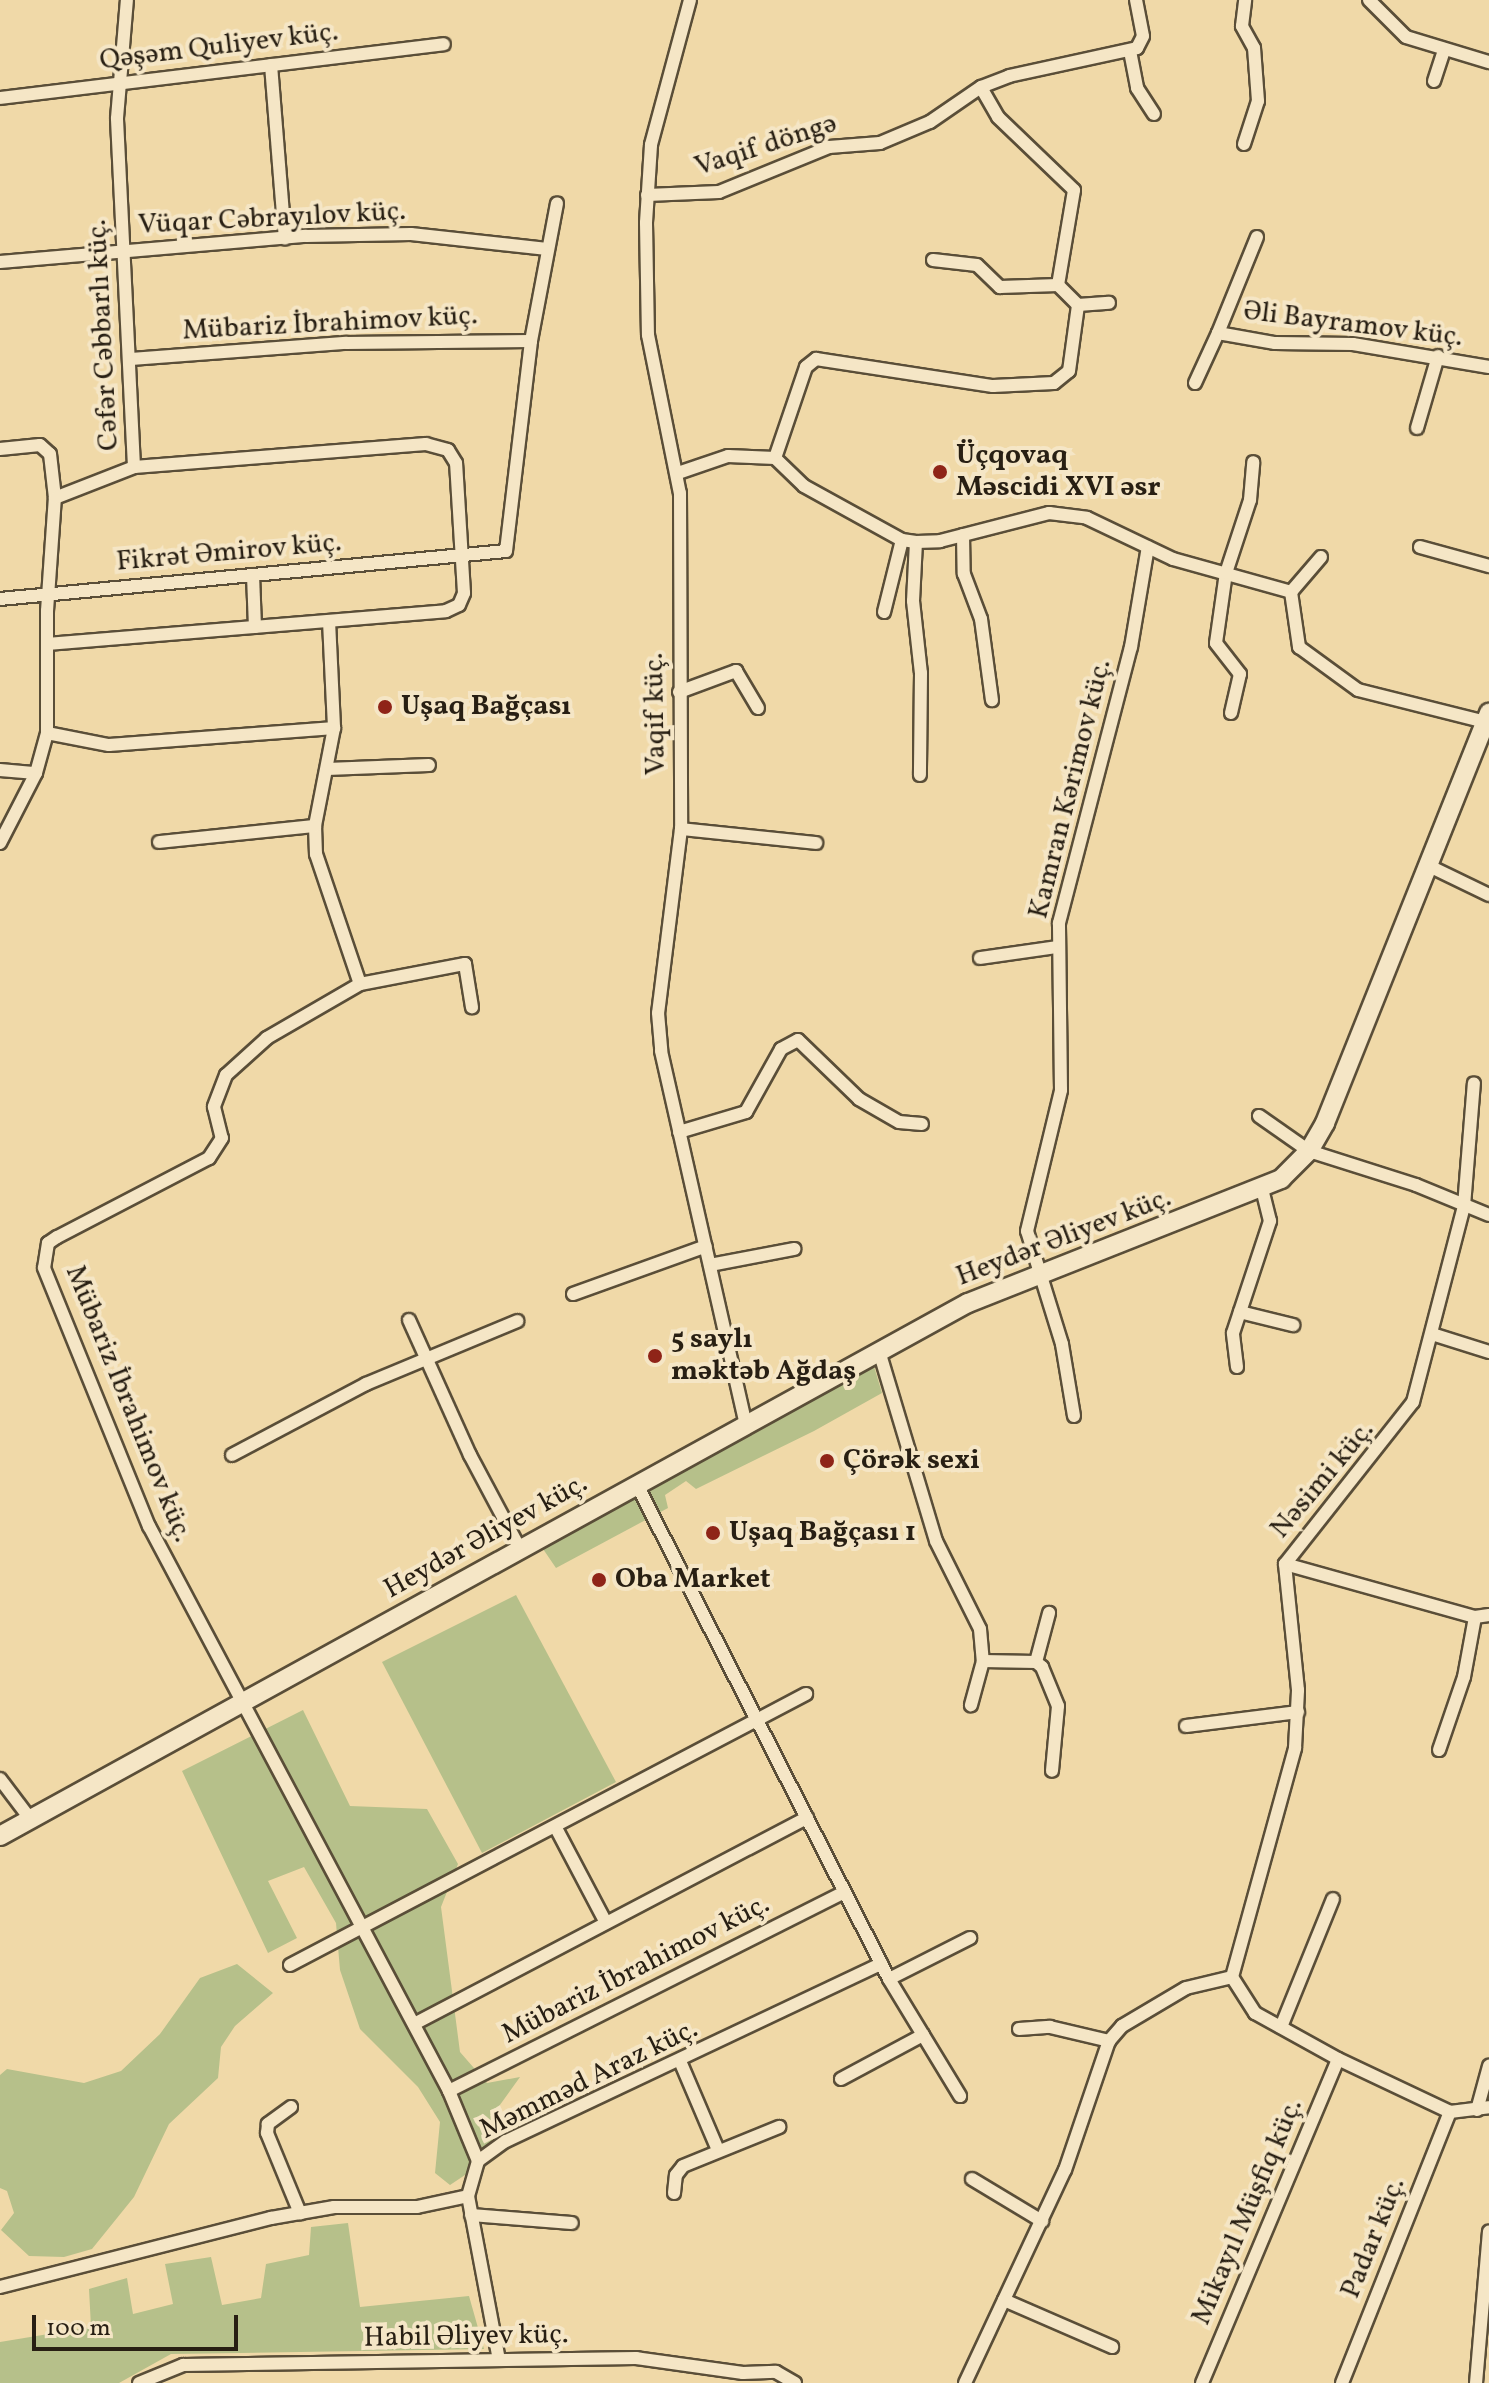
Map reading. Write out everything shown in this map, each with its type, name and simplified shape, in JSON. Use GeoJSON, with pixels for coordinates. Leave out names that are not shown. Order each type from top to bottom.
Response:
{"type":"FeatureCollection","features":[{"type":"Feature","properties":{"kind":"main road","name":"Heydər Əliyev küç."},"geometry":{"type":"LineString","coordinates":[[0,1836],[879,1351],[1038,1273],[1262,1190],[1309,1151],[1325,1123],[1487,718]]}},
{"type":"Feature","properties":{"kind":"street","name":"Cəfər Cəbbarlı küç."},"geometry":{"type":"LineString","coordinates":[[55,498],[134,467],[117,84],[127,0]]}},
{"type":"Feature","properties":{"kind":"street","name":"Vaqif küç."},"geometry":{"type":"LineString","coordinates":[[690,0],[659,109],[647,195],[648,335],[678,473],[681,829],[658,990],[661,1051],[746,1425]]}},
{"type":"Feature","properties":{"kind":"street"},"geometry":{"type":"LineString","coordinates":[[1136,0],[1143,36],[1130,51],[1137,88],[1154,114]]}},
{"type":"Feature","properties":{"kind":"street"},"geometry":{"type":"LineString","coordinates":[[1244,144],[1258,101],[1254,48],[1242,26],[1245,0]]}},
{"type":"Feature","properties":{"kind":"street"},"geometry":{"type":"LineString","coordinates":[[1369,0],[1406,37],[1444,51],[1489,62]]}},
{"type":"Feature","properties":{"kind":"street","name":"Qəşəm Quliyev küç."},"geometry":{"type":"LineString","coordinates":[[0,98],[444,44]]}},
{"type":"Feature","properties":{"kind":"street","name":"Vaqif döngə"},"geometry":{"type":"LineString","coordinates":[[647,195],[719,192],[829,147],[880,143],[930,122],[981,87],[1009,76],[1130,51]]}},
{"type":"Feature","properties":{"kind":"street"},"geometry":{"type":"LineString","coordinates":[[1434,81],[1444,51]]}},
{"type":"Feature","properties":{"kind":"street"},"geometry":{"type":"LineString","coordinates":[[271,65],[285,238]]}},
{"type":"Feature","properties":{"kind":"street"},"geometry":{"type":"LineString","coordinates":[[981,87],[998,117],[1074,190],[1058,285]]}},
{"type":"Feature","properties":{"kind":"street"},"geometry":{"type":"LineString","coordinates":[[531,341],[557,203]]}},
{"type":"Feature","properties":{"kind":"street","name":"Vüqar Cəbrayılov küç."},"geometry":{"type":"LineString","coordinates":[[0,262],[285,238],[411,234],[547,249]]}},
{"type":"Feature","properties":{"kind":"street","name":"Əli Bayramov küç."},"geometry":{"type":"LineString","coordinates":[[1257,237],[1218,333],[1275,343],[1353,344],[1489,367]]}},
{"type":"Feature","properties":{"kind":"street"},"geometry":{"type":"LineString","coordinates":[[933,260],[977,265],[1000,287],[1058,285],[1078,305],[1109,303]]}},
{"type":"Feature","properties":{"kind":"street"},"geometry":{"type":"LineString","coordinates":[[775,458],[809,361],[963,384],[1054,383],[1069,371],[1078,305]]}},
{"type":"Feature","properties":{"kind":"street"},"geometry":{"type":"LineString","coordinates":[[1195,383],[1218,333]]}},
{"type":"Feature","properties":{"kind":"street","name":"Mübariz İbrahimov küç."},"geometry":{"type":"LineString","coordinates":[[131,359],[346,343],[531,341]]}},
{"type":"Feature","properties":{"kind":"street","name":"Fikrət Əmirov küç."},"geometry":{"type":"LineString","coordinates":[[0,599],[498,555],[506,551],[510,539],[531,341]]}},
{"type":"Feature","properties":{"kind":"street"},"geometry":{"type":"LineString","coordinates":[[1417,428],[1438,356]]}},
{"type":"Feature","properties":{"kind":"street"},"geometry":{"type":"LineString","coordinates":[[0,449],[40,445],[50,454],[55,498],[48,594],[47,733],[36,773],[0,843]]}},
{"type":"Feature","properties":{"kind":"street"},"geometry":{"type":"LineString","coordinates":[[47,644],[446,611],[459,605],[464,593],[456,463],[448,450],[437,447],[134,467]]}},
{"type":"Feature","properties":{"kind":"street"},"geometry":{"type":"LineString","coordinates":[[678,473],[728,456],[775,458],[804,486],[902,540],[916,542],[1062,514],[1087,518],[1148,547],[1291,592]]}},
{"type":"Feature","properties":{"kind":"street"},"geometry":{"type":"LineString","coordinates":[[1231,713],[1240,674],[1216,643],[1226,573],[1250,500],[1253,462]]}},
{"type":"Feature","properties":{"kind":"street"},"geometry":{"type":"LineString","coordinates":[[963,535],[964,574],[981,619],[992,700]]}},
{"type":"Feature","properties":{"kind":"street"},"geometry":{"type":"LineString","coordinates":[[884,612],[902,540]]}},
{"type":"Feature","properties":{"kind":"street"},"geometry":{"type":"LineString","coordinates":[[916,542],[913,601],[921,673],[920,775]]}},
{"type":"Feature","properties":{"kind":"street","name":"Kamran Kərimov küç."},"geometry":{"type":"LineString","coordinates":[[1074,1416],[1062,1344],[1038,1273],[1029,1220],[1041,1158],[1057,1117],[1064,1049],[1057,947],[1131,647],[1148,547]]}},
{"type":"Feature","properties":{"kind":"street"},"geometry":{"type":"LineString","coordinates":[[1420,547],[1489,566]]}},
{"type":"Feature","properties":{"kind":"street"},"geometry":{"type":"LineString","coordinates":[[1321,557],[1291,592],[1299,647],[1358,690],[1487,718]]}},
{"type":"Feature","properties":{"kind":"street"},"geometry":{"type":"LineString","coordinates":[[253,575],[255,627]]}},
{"type":"Feature","properties":{"kind":"street"},"geometry":{"type":"LineString","coordinates":[[329,621],[334,728],[315,826],[325,889],[360,984],[465,964],[472,1007]]}},
{"type":"Feature","properties":{"kind":"street"},"geometry":{"type":"LineString","coordinates":[[679,692],[736,671],[758,708]]}},
{"type":"Feature","properties":{"kind":"street"},"geometry":{"type":"LineString","coordinates":[[47,733],[109,745],[334,728]]}},
{"type":"Feature","properties":{"kind":"street"},"geometry":{"type":"LineString","coordinates":[[327,769],[429,765]]}},
{"type":"Feature","properties":{"kind":"street"},"geometry":{"type":"LineString","coordinates":[[0,770],[36,773]]}},
{"type":"Feature","properties":{"kind":"street"},"geometry":{"type":"LineString","coordinates":[[159,842],[315,826]]}},
{"type":"Feature","properties":{"kind":"street"},"geometry":{"type":"LineString","coordinates":[[681,829],[816,843]]}},
{"type":"Feature","properties":{"kind":"street"},"geometry":{"type":"LineString","coordinates":[[1427,865],[1489,895]]}},
{"type":"Feature","properties":{"kind":"street"},"geometry":{"type":"LineString","coordinates":[[980,958],[1057,947]]}},
{"type":"Feature","properties":{"kind":"street","name":"Mübariz İbrahimov küç."},"geometry":{"type":"LineString","coordinates":[[246,1701],[194,1617],[149,1526],[44,1268],[44,1254],[57,1237],[209,1158],[222,1138],[214,1107],[226,1075],[267,1038],[360,984]]}},
{"type":"Feature","properties":{"kind":"street"},"geometry":{"type":"LineString","coordinates":[[679,1132],[746,1112],[781,1049],[798,1040],[859,1099],[899,1122],[922,1124]]}},
{"type":"Feature","properties":{"kind":"street","name":"Nəsimi küç."},"geometry":{"type":"LineString","coordinates":[[1232,1977],[1295,1748],[1298,1712],[1285,1564],[1307,1531],[1401,1423],[1413,1402],[1464,1206],[1474,1083]]}},
{"type":"Feature","properties":{"kind":"street"},"geometry":{"type":"LineString","coordinates":[[1259,1116],[1309,1151],[1489,1215]]}},
{"type":"Feature","properties":{"kind":"street"},"geometry":{"type":"LineString","coordinates":[[1237,1367],[1232,1345],[1240,1312],[1267,1236],[1269,1209],[1262,1190]]}},
{"type":"Feature","properties":{"kind":"street"},"geometry":{"type":"LineString","coordinates":[[573,1294],[706,1246]]}},
{"type":"Feature","properties":{"kind":"street"},"geometry":{"type":"LineString","coordinates":[[710,1265],[794,1249]]}},
{"type":"Feature","properties":{"kind":"street"},"geometry":{"type":"LineString","coordinates":[[1240,1312],[1293,1325]]}},
{"type":"Feature","properties":{"kind":"street"},"geometry":{"type":"LineString","coordinates":[[409,1320],[424,1358],[520,1549]]}},
{"type":"Feature","properties":{"kind":"street"},"geometry":{"type":"LineString","coordinates":[[232,1455],[424,1358],[517,1321]]}},
{"type":"Feature","properties":{"kind":"street"},"geometry":{"type":"LineString","coordinates":[[1432,1334],[1489,1352]]}},
{"type":"Feature","properties":{"kind":"street"},"geometry":{"type":"LineString","coordinates":[[879,1351],[936,1541],[980,1629],[983,1661],[971,1705]]}},
{"type":"Feature","properties":{"kind":"street"},"geometry":{"type":"LineString","coordinates":[[637,1485],[881,1964],[960,2096]]}},
{"type":"Feature","properties":{"kind":"street"},"geometry":{"type":"LineString","coordinates":[[1285,1564],[1475,1617],[1489,1615]]}},
{"type":"Feature","properties":{"kind":"street"},"geometry":{"type":"LineString","coordinates":[[1049,1613],[1036,1662],[1058,1706],[1052,1771]]}},
{"type":"Feature","properties":{"kind":"street"},"geometry":{"type":"LineString","coordinates":[[1439,1750],[1464,1677],[1475,1617]]}},
{"type":"Feature","properties":{"kind":"street"},"geometry":{"type":"LineString","coordinates":[[983,1661],[1036,1662]]}},
{"type":"Feature","properties":{"kind":"street"},"geometry":{"type":"LineString","coordinates":[[290,1965],[806,1694]]}},
{"type":"Feature","properties":{"kind":"street"},"geometry":{"type":"LineString","coordinates":[[246,1701],[449,2091],[478,2161]]}},
{"type":"Feature","properties":{"kind":"street"},"geometry":{"type":"LineString","coordinates":[[1186,1726],[1298,1712]]}},
{"type":"Feature","properties":{"kind":"street"},"geometry":{"type":"LineString","coordinates":[[0,1779],[31,1820]]}},
{"type":"Feature","properties":{"kind":"street"},"geometry":{"type":"LineString","coordinates":[[414,2024],[807,1818]]}},
{"type":"Feature","properties":{"kind":"street"},"geometry":{"type":"LineString","coordinates":[[556,1828],[606,1923]]}},
{"type":"Feature","properties":{"kind":"street","name":"Mübariz İbrahimov küç."},"geometry":{"type":"LineString","coordinates":[[449,2091],[844,1892]]}},
{"type":"Feature","properties":{"kind":"street"},"geometry":{"type":"LineString","coordinates":[[1281,2027],[1333,1899]]}},
{"type":"Feature","properties":{"kind":"street"},"geometry":{"type":"LineString","coordinates":[[889,1979],[970,1938]]}},
{"type":"Feature","properties":{"kind":"street","name":"Məmməd Araz küç."},"geometry":{"type":"LineString","coordinates":[[468,2196],[478,2161],[506,2141],[881,1964]]}},
{"type":"Feature","properties":{"kind":"street"},"geometry":{"type":"LineString","coordinates":[[965,2383],[1065,2170],[1109,2041],[1122,2026],[1186,1988],[1232,1977],[1243,2001],[1281,2027],[1338,2059],[1450,2112],[1483,2109],[1489,2066]]}},
{"type":"Feature","properties":{"kind":"street"},"geometry":{"type":"LineString","coordinates":[[1019,2029],[1050,2027],[1109,2041]]}},
{"type":"Feature","properties":{"kind":"street"},"geometry":{"type":"LineString","coordinates":[[841,2079],[923,2035]]}},
{"type":"Feature","properties":{"kind":"street","name":"Mikayıl Müşfiq küç."},"geometry":{"type":"LineString","coordinates":[[1202,2383],[1338,2059]]}},
{"type":"Feature","properties":{"kind":"street"},"geometry":{"type":"LineString","coordinates":[[680,2061],[718,2150]]}},
{"type":"Feature","properties":{"kind":"street"},"geometry":{"type":"LineString","coordinates":[[291,2107],[268,2124],[267,2133],[300,2213]]}},
{"type":"Feature","properties":{"kind":"street","name":"Padar küç."},"geometry":{"type":"LineString","coordinates":[[1342,2383],[1450,2112]]}},
{"type":"Feature","properties":{"kind":"street"},"geometry":{"type":"LineString","coordinates":[[674,2193],[676,2175],[683,2166],[779,2127]]}},
{"type":"Feature","properties":{"kind":"street"},"geometry":{"type":"LineString","coordinates":[[972,2179],[1042,2221]]}},
{"type":"Feature","properties":{"kind":"street"},"geometry":{"type":"LineString","coordinates":[[0,2287],[300,2213],[334,2207],[417,2207],[468,2196],[499,2360]]}},
{"type":"Feature","properties":{"kind":"street"},"geometry":{"type":"LineString","coordinates":[[471,2215],[572,2223]]}},
{"type":"Feature","properties":{"kind":"street"},"geometry":{"type":"LineString","coordinates":[[1476,2383],[1489,2232]]}},
{"type":"Feature","properties":{"kind":"street"},"geometry":{"type":"LineString","coordinates":[[1004,2300],[1112,2347]]}},
{"type":"Feature","properties":{"kind":"street","name":"Habil Əliyev küç."},"geometry":{"type":"LineString","coordinates":[[139,2383],[183,2365],[636,2358],[795,2381]]}},
{"type":"Feature","properties":{"kind":"green space"},"geometry":{"type":"Polygon","coordinates":[[[873,1363],[882,1393],[814,1431],[696,1489],[686,1481],[665,1495],[668,1508],[556,1568],[541,1546],[873,1363]]]}},
{"type":"Feature","properties":{"kind":"green space"},"geometry":{"type":"Polygon","coordinates":[[[516,1595],[616,1782],[482,1853],[382,1662],[516,1595]]]}},
{"type":"Feature","properties":{"kind":"green space"},"geometry":{"type":"Polygon","coordinates":[[[303,1710],[350,1806],[427,1809],[458,1864],[441,1907],[460,2052],[487,2083],[520,2077],[497,2109],[502,2127],[465,2175],[450,2185],[435,2173],[440,2122],[418,2087],[360,2029],[340,1970],[336,1923],[304,1867],[268,1881],[297,1938],[268,1953],[182,1771],[303,1710]]]}},
{"type":"Feature","properties":{"kind":"green space"},"geometry":{"type":"Polygon","coordinates":[[[237,1964],[273,1993],[235,2026],[221,2047],[218,2078],[169,2124],[134,2197],[92,2249],[64,2257],[29,2256],[1,2230],[14,2213],[7,2191],[0,2188],[0,2075],[7,2069],[84,2083],[121,2071],[160,2034],[200,1978],[237,1964]]]}},
{"type":"Feature","properties":{"kind":"green space"},"geometry":{"type":"Polygon","coordinates":[[[348,2223],[360,2307],[469,2296],[484,2349],[171,2354],[119,2383],[0,2383],[0,2342],[91,2327],[89,2289],[127,2278],[133,2314],[173,2304],[165,2264],[211,2257],[222,2305],[261,2298],[266,2264],[309,2255],[311,2227],[348,2223]]]}},
{"type":"Feature","properties":{"kind":"place","name":"Üçqovaq Məscidi XVI əsr"},"geometry":{"type":"Point","coordinates":[940,472]}},
{"type":"Feature","properties":{"kind":"place","name":"Uşaq Bağçası"},"geometry":{"type":"Point","coordinates":[385,707]}},
{"type":"Feature","properties":{"kind":"place","name":"5 saylı məktəb Ağdaş"},"geometry":{"type":"Point","coordinates":[655,1356]}},
{"type":"Feature","properties":{"kind":"place","name":"Çörək sexi"},"geometry":{"type":"Point","coordinates":[827,1461]}},
{"type":"Feature","properties":{"kind":"place","name":"Uşaq Bağçası 1"},"geometry":{"type":"Point","coordinates":[713,1533]}},
{"type":"Feature","properties":{"kind":"place","name":"Oba Market"},"geometry":{"type":"Point","coordinates":[599,1580]}}]}
